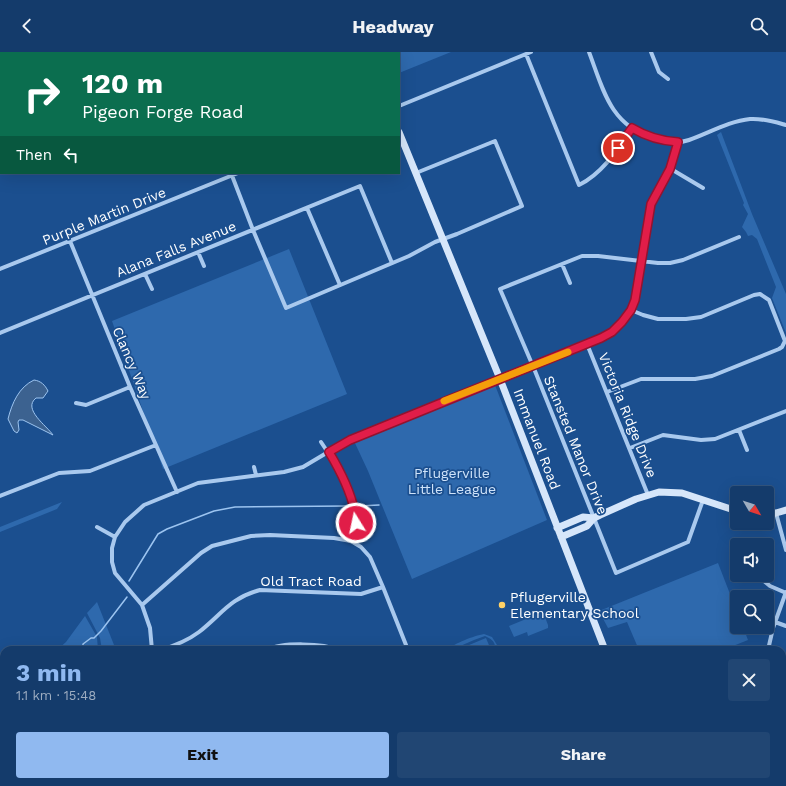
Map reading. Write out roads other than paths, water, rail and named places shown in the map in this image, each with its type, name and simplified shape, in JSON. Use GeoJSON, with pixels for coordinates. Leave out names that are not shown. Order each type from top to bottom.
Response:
{"type":"FeatureCollection","features":[{"type":"Feature","properties":{"kind":"street"},"geometry":{"type":"LineString","coordinates":[[589,52],[612,108],[622,120],[646,136],[664,141],[678,142],[688,140],[725,125],[751,118],[786,125]]}},
{"type":"Feature","properties":{"kind":"street"},"geometry":{"type":"LineString","coordinates":[[651,52],[659,72],[668,79]]}},
{"type":"Feature","properties":{"kind":"street"},"geometry":{"type":"LineString","coordinates":[[400,106],[528,53],[579,185],[590,179],[603,168],[632,128]]}},
{"type":"Feature","properties":{"kind":"street","name":"Immanuel Road"},"geometry":{"type":"LineString","coordinates":[[400,134],[500,379],[603,646]]}},
{"type":"Feature","properties":{"kind":"street"},"geometry":{"type":"LineString","coordinates":[[231,174],[286,308],[522,206],[495,141],[416,173]]}},
{"type":"Feature","properties":{"kind":"street"},"geometry":{"type":"LineString","coordinates":[[152,646],[150,628],[142,605],[115,573],[112,562],[112,548],[124,522],[144,504],[198,484],[284,472],[303,467],[350,440],[587,344],[612,332],[631,310],[638,290],[651,204],[670,169],[678,142]]}},
{"type":"Feature","properties":{"kind":"street"},"geometry":{"type":"LineString","coordinates":[[670,169],[703,188]]}},
{"type":"Feature","properties":{"kind":"street","name":"Purple Martin Drive"},"geometry":{"type":"LineString","coordinates":[[0,269],[231,174]]}},
{"type":"Feature","properties":{"kind":"street","name":"Alana Falls Avenue"},"geometry":{"type":"LineString","coordinates":[[0,333],[360,186],[392,263]]}},
{"type":"Feature","properties":{"kind":"street"},"geometry":{"type":"LineString","coordinates":[[307,208],[340,285]]}},
{"type":"Feature","properties":{"kind":"street","name":"Stansted Manor Drive"},"geometry":{"type":"LineString","coordinates":[[703,500],[688,542],[616,573],[500,289],[582,256],[598,256],[658,263],[683,260],[739,237]]}},
{"type":"Feature","properties":{"kind":"street","name":"Clancy Way"},"geometry":{"type":"LineString","coordinates":[[70,241],[130,387],[176,492]]}},
{"type":"Feature","properties":{"kind":"street"},"geometry":{"type":"LineString","coordinates":[[198,252],[204,266]]}},
{"type":"Feature","properties":{"kind":"street"},"geometry":{"type":"LineString","coordinates":[[562,264],[570,283]]}},
{"type":"Feature","properties":{"kind":"street"},"geometry":{"type":"LineString","coordinates":[[145,274],[152,289]]}},
{"type":"Feature","properties":{"kind":"street"},"geometry":{"type":"LineString","coordinates":[[607,392],[641,379],[695,379],[712,376],[779,349],[785,341],[769,300],[760,294],[754,295],[701,317],[686,319],[658,319],[631,310]]}},
{"type":"Feature","properties":{"kind":"street","name":"Victoria Ridge Drive"},"geometry":{"type":"LineString","coordinates":[[587,344],[648,495]]}},
{"type":"Feature","properties":{"kind":"street"},"geometry":{"type":"LineString","coordinates":[[76,403],[86,405],[130,387]]}},
{"type":"Feature","properties":{"kind":"street"},"geometry":{"type":"LineString","coordinates":[[630,448],[663,435],[708,440],[739,430],[786,411]]}},
{"type":"Feature","properties":{"kind":"street"},"geometry":{"type":"LineString","coordinates":[[739,430],[747,450]]}},
{"type":"Feature","properties":{"kind":"street"},"geometry":{"type":"LineString","coordinates":[[321,442],[339,469],[356,512],[356,523],[351,541]]}},
{"type":"Feature","properties":{"kind":"street"},"geometry":{"type":"LineString","coordinates":[[0,496],[59,473],[90,471],[156,445]]}},
{"type":"Feature","properties":{"kind":"street"},"geometry":{"type":"LineString","coordinates":[[254,467],[256,475]]}},
{"type":"Feature","properties":{"kind":"street"},"geometry":{"type":"LineString","coordinates":[[561,537],[587,526],[594,518],[648,495],[659,492],[675,492],[730,509]]}},
{"type":"Feature","properties":{"kind":"street"},"geometry":{"type":"LineString","coordinates":[[786,510],[776,513],[786,550]]}},
{"type":"Feature","properties":{"kind":"street"},"geometry":{"type":"LineString","coordinates":[[557,528],[583,517],[594,518]]}},
{"type":"Feature","properties":{"kind":"street"},"geometry":{"type":"LineString","coordinates":[[97,527],[116,537]]}},
{"type":"Feature","properties":{"kind":"street"},"geometry":{"type":"LineString","coordinates":[[142,605],[201,553],[212,546],[251,536],[270,535],[334,538],[351,541],[361,547],[370,557],[406,646]]}},
{"type":"Feature","properties":{"kind":"street"},"geometry":{"type":"LineString","coordinates":[[765,582],[770,586],[786,592],[775,622],[769,646]]}},
{"type":"Feature","properties":{"kind":"street","name":"Old Tract Road"},"geometry":{"type":"LineString","coordinates":[[172,646],[187,641],[235,600],[248,593],[260,590],[361,594],[383,587]]}},
{"type":"Feature","properties":{"kind":"street"},"geometry":{"type":"LineString","coordinates":[[775,622],[786,626]]}},
{"type":"Feature","properties":{"kind":"street"},"geometry":{"type":"LineString","coordinates":[[278,646],[326,646]]}},
{"type":"Feature","properties":{"kind":"waterway"},"geometry":{"type":"LineString","coordinates":[[359,506],[379,505]]}},
{"type":"Feature","properties":{"kind":"waterway"},"geometry":{"type":"LineString","coordinates":[[129,581],[158,534],[167,529],[214,511],[235,507],[347,506]]}},
{"type":"Feature","properties":{"kind":"waterway"},"geometry":{"type":"LineString","coordinates":[[83,646],[83,644],[91,638],[94,638],[101,631],[127,597]]}},
{"type":"Feature","properties":{"kind":"place","name":"Pflugerville Elementary School"},"geometry":{"type":"Point","coordinates":[502,605]}},
{"type":"Feature","properties":{"kind":"park label","name":"Pflugerville Little League"},"geometry":{"type":"Point","coordinates":[452,482]}}]}
